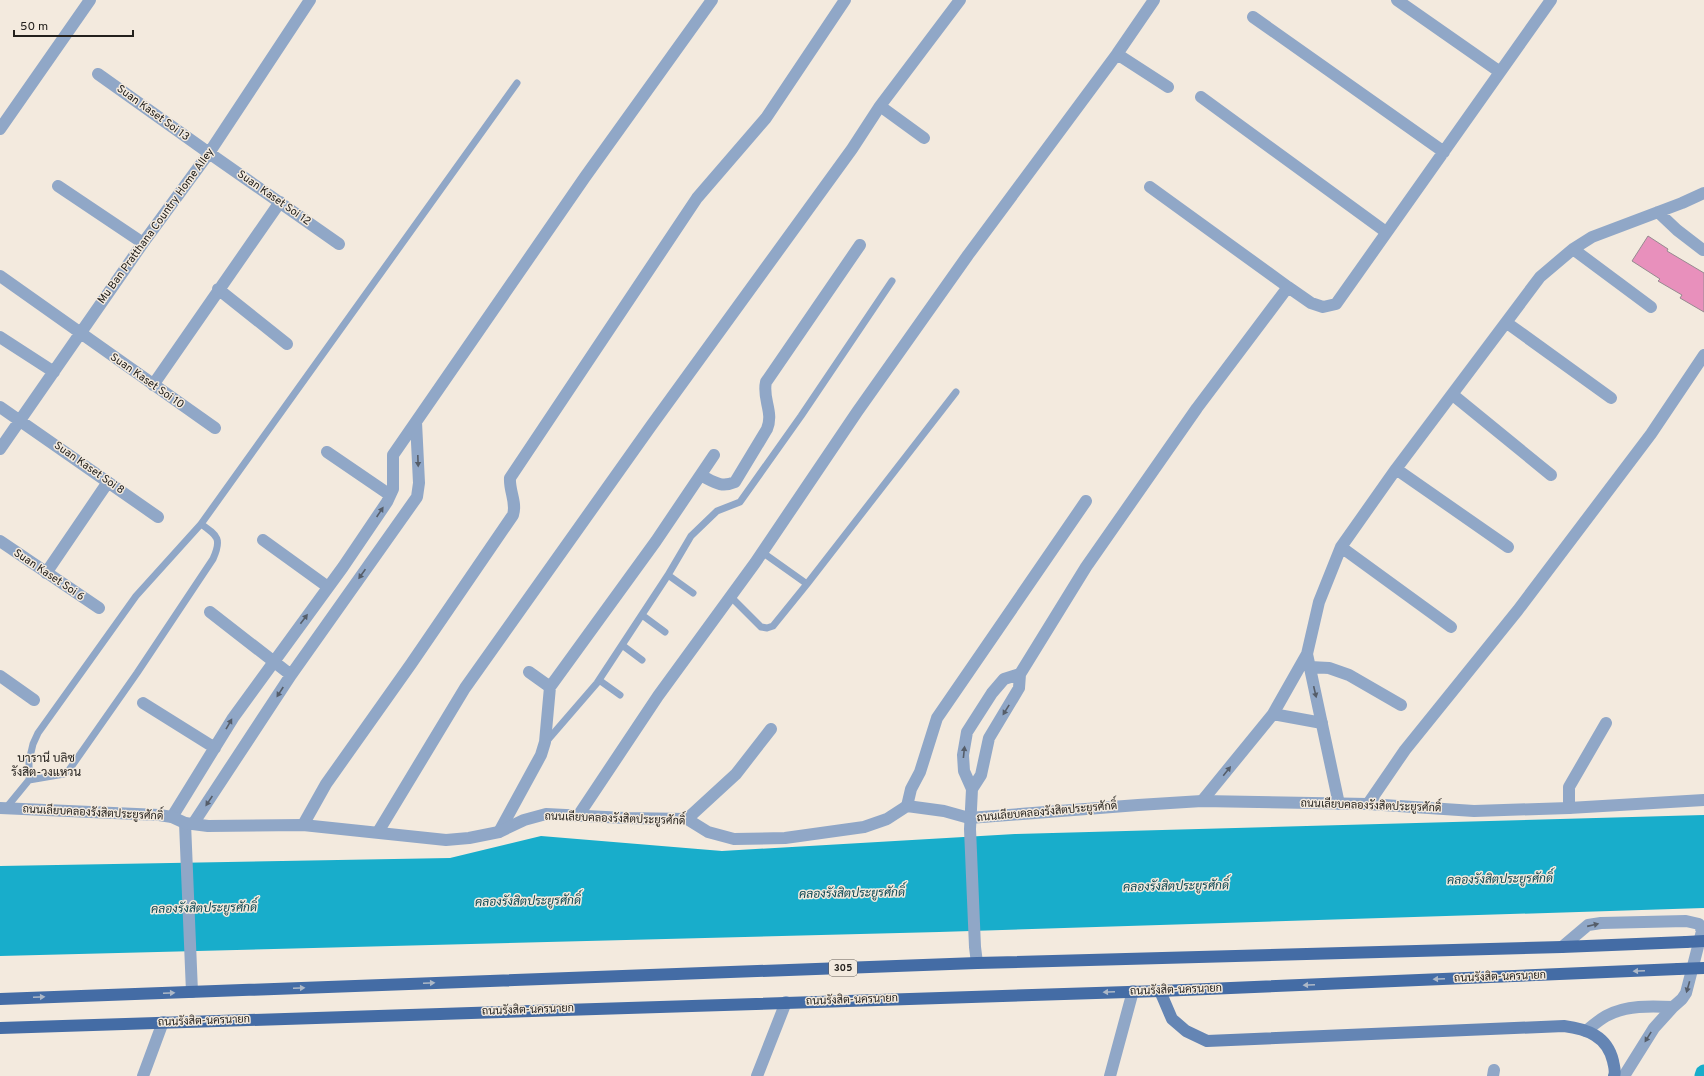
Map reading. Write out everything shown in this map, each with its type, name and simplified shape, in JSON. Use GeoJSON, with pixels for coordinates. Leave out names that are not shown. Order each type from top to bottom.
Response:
{"type":"FeatureCollection","features":[{"type":"Feature","properties":{"kind":"main road","name":"305"},"geometry":{"type":"LineString","coordinates":[[0,999],[977,963],[1562,947],[1704,941]]}},
{"type":"Feature","properties":{"kind":"main road","name":"ถนนรังสิต-นครนายก"},"geometry":{"type":"LineString","coordinates":[[0,1028],[1160,991],[1704,968]]}},
{"type":"Feature","properties":{"kind":"main road"},"geometry":{"type":"LineString","coordinates":[[1160,991],[1172,1019],[1186,1031],[1207,1041],[1564,1026],[1586,1031],[1599,1038],[1607,1045],[1612,1054],[1616,1072],[1614,1076]]}},
{"type":"Feature","properties":{"kind":"street"},"geometry":{"type":"LineString","coordinates":[[0,129],[90,0]]}},
{"type":"Feature","properties":{"kind":"street","name":"Mu Ban Pratthana Country Home Alley"},"geometry":{"type":"LineString","coordinates":[[0,449],[142,243],[209,153],[310,0]]}},
{"type":"Feature","properties":{"kind":"street"},"geometry":{"type":"LineString","coordinates":[[172,818],[233,718],[328,586],[390,495],[393,489],[394,455],[585,176],[712,0]]}},
{"type":"Feature","properties":{"kind":"street"},"geometry":{"type":"LineString","coordinates":[[303,825],[326,784],[514,515],[516,508],[509,484],[510,478],[697,198],[766,118],[846,0]]}},
{"type":"Feature","properties":{"kind":"street"},"geometry":{"type":"LineString","coordinates":[[378,832],[465,688],[651,426],[852,149],[880,106],[960,0]]}},
{"type":"Feature","properties":{"kind":"street"},"geometry":{"type":"LineString","coordinates":[[578,816],[658,696],[762,552],[857,412],[964,262],[1117,54],[1154,0]]}},
{"type":"Feature","properties":{"kind":"street"},"geometry":{"type":"LineString","coordinates":[[1398,0],[1500,72]]}},
{"type":"Feature","properties":{"kind":"street"},"geometry":{"type":"LineString","coordinates":[[1150,187],[1311,303],[1323,307],[1336,304],[1551,0]]}},
{"type":"Feature","properties":{"kind":"street"},"geometry":{"type":"LineString","coordinates":[[1253,17],[1444,152]]}},
{"type":"Feature","properties":{"kind":"street"},"geometry":{"type":"LineString","coordinates":[[1117,54],[1168,87]]}},
{"type":"Feature","properties":{"kind":"street","name":"Suan Kaset Soi 13"},"geometry":{"type":"LineString","coordinates":[[98,74],[209,153]]}},
{"type":"Feature","properties":{"kind":"street"},"geometry":{"type":"LineString","coordinates":[[1201,97],[1386,232]]}},
{"type":"Feature","properties":{"kind":"street"},"geometry":{"type":"LineString","coordinates":[[880,106],[924,138]]}},
{"type":"Feature","properties":{"kind":"street","name":"Suan Kaset Soi 12"},"geometry":{"type":"LineString","coordinates":[[209,153],[339,244]]}},
{"type":"Feature","properties":{"kind":"street"},"geometry":{"type":"LineString","coordinates":[[58,186],[142,243]]}},
{"type":"Feature","properties":{"kind":"street"},"geometry":{"type":"LineString","coordinates":[[1202,801],[1273,714],[1307,654],[1319,602],[1341,547],[1396,469],[1540,278],[1573,249],[1592,237],[1704,193]]}},
{"type":"Feature","properties":{"kind":"street"},"geometry":{"type":"LineString","coordinates":[[152,385],[280,202]]}},
{"type":"Feature","properties":{"kind":"street"},"geometry":{"type":"LineString","coordinates":[[1658,212],[1703,250]]}},
{"type":"Feature","properties":{"kind":"street"},"geometry":{"type":"LineString","coordinates":[[702,476],[720,485],[728,485],[735,482],[770,421],[770,412],[765,394],[766,382],[860,246]]}},
{"type":"Feature","properties":{"kind":"street"},"geometry":{"type":"LineString","coordinates":[[1573,249],[1651,307]]}},
{"type":"Feature","properties":{"kind":"street","name":"Suan Kaset Soi 10"},"geometry":{"type":"LineString","coordinates":[[0,276],[152,385],[215,428]]}},
{"type":"Feature","properties":{"kind":"street"},"geometry":{"type":"LineString","coordinates":[[972,789],[981,775],[989,738],[1019,688],[1020,674],[1086,567],[1197,408],[1288,287]]}},
{"type":"Feature","properties":{"kind":"street"},"geometry":{"type":"LineString","coordinates":[[218,289],[287,344]]}},
{"type":"Feature","properties":{"kind":"street"},"geometry":{"type":"LineString","coordinates":[[1507,323],[1611,398]]}},
{"type":"Feature","properties":{"kind":"street"},"geometry":{"type":"LineString","coordinates":[[0,337],[54,372]]}},
{"type":"Feature","properties":{"kind":"street"},"geometry":{"type":"LineString","coordinates":[[1368,804],[1405,750],[1518,610],[1651,434],[1704,356]]}},
{"type":"Feature","properties":{"kind":"street"},"geometry":{"type":"LineString","coordinates":[[1453,395],[1551,475]]}},
{"type":"Feature","properties":{"kind":"street","name":"Suan Kaset Soi 8"},"geometry":{"type":"LineString","coordinates":[[0,407],[158,517]]}},
{"type":"Feature","properties":{"kind":"street"},"geometry":{"type":"LineString","coordinates":[[192,992],[190,978],[186,856],[189,824],[291,675],[417,497],[419,483],[416,422]]}},
{"type":"Feature","properties":{"kind":"street"},"geometry":{"type":"LineString","coordinates":[[327,452],[390,495]]}},
{"type":"Feature","properties":{"kind":"street"},"geometry":{"type":"LineString","coordinates":[[499,832],[541,756],[546,742],[550,687],[702,476],[714,455]]}},
{"type":"Feature","properties":{"kind":"street"},"geometry":{"type":"LineString","coordinates":[[1396,469],[1508,548]]}},
{"type":"Feature","properties":{"kind":"street"},"geometry":{"type":"LineString","coordinates":[[46,573],[108,482]]}},
{"type":"Feature","properties":{"kind":"street"},"geometry":{"type":"LineString","coordinates":[[907,806],[911,789],[920,772],[937,718],[1086,501]]}},
{"type":"Feature","properties":{"kind":"street"},"geometry":{"type":"LineString","coordinates":[[263,540],[328,586]]}},
{"type":"Feature","properties":{"kind":"street","name":"Suan Kaset Soi 6"},"geometry":{"type":"LineString","coordinates":[[0,541],[99,608]]}},
{"type":"Feature","properties":{"kind":"street"},"geometry":{"type":"LineString","coordinates":[[1341,547],[1451,627]]}},
{"type":"Feature","properties":{"kind":"street"},"geometry":{"type":"LineString","coordinates":[[210,612],[291,675]]}},
{"type":"Feature","properties":{"kind":"street"},"geometry":{"type":"LineString","coordinates":[[1307,654],[1339,804]]}},
{"type":"Feature","properties":{"kind":"street"},"geometry":{"type":"LineString","coordinates":[[1310,667],[1329,668],[1349,675],[1401,705]]}},
{"type":"Feature","properties":{"kind":"street"},"geometry":{"type":"LineString","coordinates":[[529,672],[550,687]]}},
{"type":"Feature","properties":{"kind":"street"},"geometry":{"type":"LineString","coordinates":[[977,963],[970,824],[972,789],[964,771],[963,755],[967,732],[992,693],[1004,679],[1020,674]]}},
{"type":"Feature","properties":{"kind":"street"},"geometry":{"type":"LineString","coordinates":[[0,676],[34,700]]}},
{"type":"Feature","properties":{"kind":"street"},"geometry":{"type":"LineString","coordinates":[[143,703],[215,748]]}},
{"type":"Feature","properties":{"kind":"street"},"geometry":{"type":"LineString","coordinates":[[1273,714],[1322,723]]}},
{"type":"Feature","properties":{"kind":"street"},"geometry":{"type":"LineString","coordinates":[[1570,808],[1569,787],[1606,723]]}},
{"type":"Feature","properties":{"kind":"street"},"geometry":{"type":"LineString","coordinates":[[687,819],[736,774],[771,729]]}},
{"type":"Feature","properties":{"kind":"street","name":"ถนนเลียบคลองรังสิตประยูรศักดิ์"},"geometry":{"type":"LineString","coordinates":[[3,808],[159,815],[189,824],[208,826],[303,825],[446,840],[469,838],[499,832],[524,820],[546,814],[687,819],[708,832],[734,839],[785,838],[864,827],[887,819],[907,806],[944,811],[970,824],[1131,805],[1202,801],[1368,804],[1474,811],[1570,808],[1704,800]]}},
{"type":"Feature","properties":{"kind":"street"},"geometry":{"type":"LineString","coordinates":[[1562,947],[1588,925],[1600,923],[1686,921],[1699,924],[1702,931],[1686,993],[1654,1028],[1624,1076]]}},
{"type":"Feature","properties":{"kind":"street"},"geometry":{"type":"LineString","coordinates":[[1110,1076],[1133,991]]}},
{"type":"Feature","properties":{"kind":"street"},"geometry":{"type":"LineString","coordinates":[[757,1076],[786,1002]]}},
{"type":"Feature","properties":{"kind":"street"},"geometry":{"type":"LineString","coordinates":[[1586,1031],[1606,1016],[1623,1009],[1651,1006],[1673,1007]]}},
{"type":"Feature","properties":{"kind":"street"},"geometry":{"type":"LineString","coordinates":[[143,1076],[163,1022]]}},
{"type":"Feature","properties":{"kind":"lane"},"geometry":{"type":"LineString","coordinates":[[29,780],[29,761],[33,744],[38,733],[136,596],[200,524],[516,83]]}},
{"type":"Feature","properties":{"kind":"lane"},"geometry":{"type":"LineString","coordinates":[[546,742],[598,680],[696,531],[717,511],[740,502],[805,410],[892,281]]}},
{"type":"Feature","properties":{"kind":"lane"},"geometry":{"type":"LineString","coordinates":[[730,597],[761,626],[767,628],[773,626],[956,392]]}},
{"type":"Feature","properties":{"kind":"lane"},"geometry":{"type":"LineString","coordinates":[[3,808],[29,780],[64,774],[69,770],[137,673],[213,559],[218,546],[217,538],[200,524]]}},
{"type":"Feature","properties":{"kind":"lane"},"geometry":{"type":"LineString","coordinates":[[762,552],[807,584]]}},
{"type":"Feature","properties":{"kind":"lane"},"geometry":{"type":"LineString","coordinates":[[668,575],[694,593]]}},
{"type":"Feature","properties":{"kind":"lane"},"geometry":{"type":"LineString","coordinates":[[642,615],[665,632]]}},
{"type":"Feature","properties":{"kind":"lane"},"geometry":{"type":"LineString","coordinates":[[622,645],[642,660]]}},
{"type":"Feature","properties":{"kind":"lane"},"geometry":{"type":"LineString","coordinates":[[598,680],[620,695]]}},
{"type":"Feature","properties":{"kind":"water","name":"คลองรังสิตประยูรศักดิ์"},"geometry":{"type":"Polygon","coordinates":[[[1704,815],[1704,908],[939,932],[0,956],[0,866],[450,858],[541,836],[722,851],[1015,834],[1704,815]]]}},
{"type":"Feature","properties":{"kind":"building"},"geometry":{"type":"Polygon","coordinates":[[[1648,236],[1668,249],[1667,251],[1704,273],[1704,312],[1680,298],[1682,295],[1658,281],[1660,279],[1632,261],[1648,236]]]}},
{"type":"Feature","properties":{"kind":"district","name":"บารานี บลิซ รังสิต-วงแหวน"},"geometry":{"type":"Point","coordinates":[46,766]}}]}
